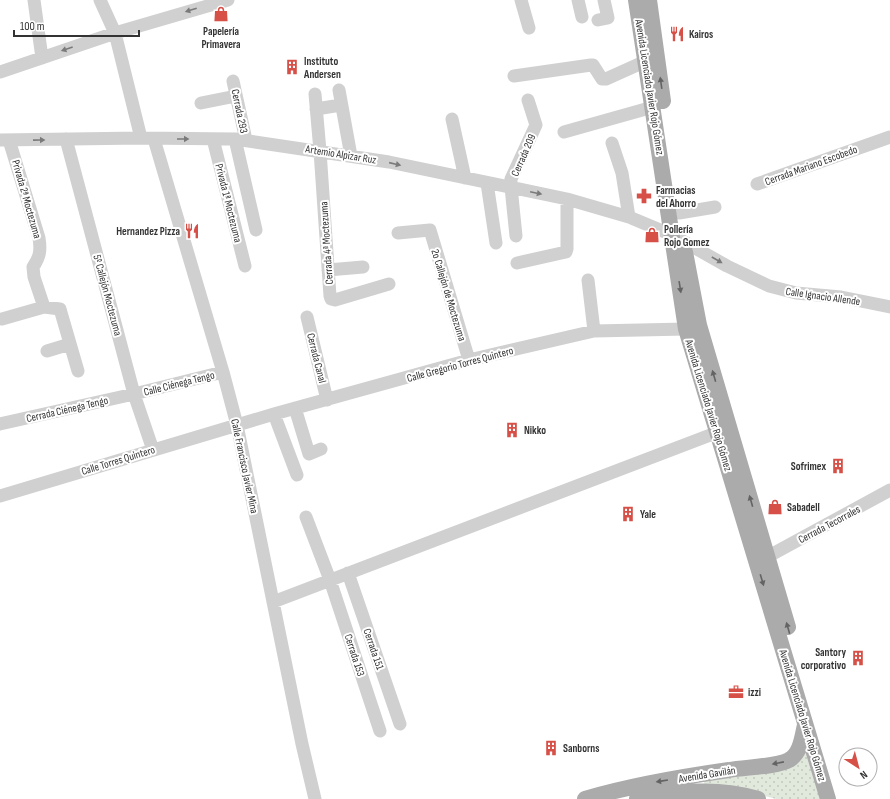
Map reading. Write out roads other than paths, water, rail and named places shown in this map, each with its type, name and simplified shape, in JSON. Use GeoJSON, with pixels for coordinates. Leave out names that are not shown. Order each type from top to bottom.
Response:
{"type":"FeatureCollection","features":[{"type":"Feature","properties":{"kind":"main road","name":"Avenida Licenciado Javier Rojo Gómez"},"geometry":{"type":"LineString","coordinates":[[636,0],[653,107],[678,238],[724,430],[805,724],[818,748],[840,799]]}},
{"type":"Feature","properties":{"kind":"main road","name":"Avenida Licenciado Javier Rojo Gómez"},"geometry":{"type":"LineString","coordinates":[[649,0],[679,213],[678,238],[686,329],[724,430],[767,556],[818,748],[828,799]]}},
{"type":"Feature","properties":{"kind":"main road"},"geometry":{"type":"LineString","coordinates":[[795,755],[801,744],[805,724]]}},
{"type":"Feature","properties":{"kind":"main road","name":"Avenida Gavilán"},"geometry":{"type":"LineString","coordinates":[[585,799],[643,793],[694,783],[782,763],[795,755],[818,748]]}},
{"type":"Feature","properties":{"kind":"main road","name":"Avenida Gavilán"},"geometry":{"type":"LineString","coordinates":[[694,783],[758,799]]}},
{"type":"Feature","properties":{"kind":"street"},"geometry":{"type":"LineString","coordinates":[[34,0],[42,58]]}},
{"type":"Feature","properties":{"kind":"street"},"geometry":{"type":"LineString","coordinates":[[100,0],[115,33],[141,138]]}},
{"type":"Feature","properties":{"kind":"street"},"geometry":{"type":"LineString","coordinates":[[0,72],[115,33],[228,0]]}},
{"type":"Feature","properties":{"kind":"street"},"geometry":{"type":"LineString","coordinates":[[521,0],[529,28]]}},
{"type":"Feature","properties":{"kind":"street"},"geometry":{"type":"LineString","coordinates":[[578,0],[582,17]]}},
{"type":"Feature","properties":{"kind":"street"},"geometry":{"type":"LineString","coordinates":[[598,20],[608,18],[604,0]]}},
{"type":"Feature","properties":{"kind":"street"},"geometry":{"type":"LineString","coordinates":[[514,76],[593,65],[600,77],[602,79],[606,79],[646,61]]}},
{"type":"Feature","properties":{"kind":"street","name":"Cerrada 293"},"geometry":{"type":"LineString","coordinates":[[233,81],[236,96],[240,140],[256,230]]}},
{"type":"Feature","properties":{"kind":"street"},"geometry":{"type":"LineString","coordinates":[[339,90],[351,156]]}},
{"type":"Feature","properties":{"kind":"street","name":"Cerrada 4ª Moctezuma"},"geometry":{"type":"LineString","coordinates":[[315,94],[331,299],[335,300],[389,284]]}},
{"type":"Feature","properties":{"kind":"street"},"geometry":{"type":"LineString","coordinates":[[201,103],[236,96]]}},
{"type":"Feature","properties":{"kind":"street","name":"Cerrada 209"},"geometry":{"type":"LineString","coordinates":[[511,187],[511,179],[536,125],[528,100]]}},
{"type":"Feature","properties":{"kind":"street"},"geometry":{"type":"LineString","coordinates":[[316,109],[341,105]]}},
{"type":"Feature","properties":{"kind":"street"},"geometry":{"type":"LineString","coordinates":[[564,132],[653,107]]}},
{"type":"Feature","properties":{"kind":"street"},"geometry":{"type":"LineString","coordinates":[[452,119],[465,178]]}},
{"type":"Feature","properties":{"kind":"street","name":"Cerrada Mariano Escobedo"},"geometry":{"type":"LineString","coordinates":[[757,184],[890,137]]}},
{"type":"Feature","properties":{"kind":"street","name":"Artemio Alpizar Ruz"},"geometry":{"type":"LineString","coordinates":[[5,140],[141,138],[213,139],[240,140],[320,151],[389,162],[567,199],[629,217],[678,238]]}},
{"type":"Feature","properties":{"kind":"street","name":"5º Callejón Moctezuma"},"geometry":{"type":"LineString","coordinates":[[66,139],[134,394],[153,450]]}},
{"type":"Feature","properties":{"kind":"street","name":"Calle Francisco Javier Mina"},"geometry":{"type":"LineString","coordinates":[[154,139],[237,424],[302,744],[315,799]]}},
{"type":"Feature","properties":{"kind":"street","name":"Privada 1ª Moctezuma"},"geometry":{"type":"LineString","coordinates":[[213,139],[245,266]]}},
{"type":"Feature","properties":{"kind":"street","name":"Privada 2ª Moctezuma"},"geometry":{"type":"LineString","coordinates":[[5,140],[39,238],[41,250],[38,260],[33,267],[34,277],[44,307]]}},
{"type":"Feature","properties":{"kind":"street"},"geometry":{"type":"LineString","coordinates":[[612,143],[622,173],[629,217]]}},
{"type":"Feature","properties":{"kind":"street"},"geometry":{"type":"LineString","coordinates":[[487,183],[496,243]]}},
{"type":"Feature","properties":{"kind":"street"},"geometry":{"type":"LineString","coordinates":[[511,187],[516,236]]}},
{"type":"Feature","properties":{"kind":"street"},"geometry":{"type":"LineString","coordinates":[[517,263],[566,252],[567,199]]}},
{"type":"Feature","properties":{"kind":"street"},"geometry":{"type":"LineString","coordinates":[[679,213],[715,207]]}},
{"type":"Feature","properties":{"kind":"street","name":"2o Callejón de Moctezuma"},"geometry":{"type":"LineString","coordinates":[[398,233],[430,230],[469,360]]}},
{"type":"Feature","properties":{"kind":"street","name":"Calle Ignacio Allende"},"geometry":{"type":"LineString","coordinates":[[678,238],[743,274],[782,290],[796,293],[841,297],[890,307]]}},
{"type":"Feature","properties":{"kind":"street"},"geometry":{"type":"LineString","coordinates":[[328,270],[363,267]]}},
{"type":"Feature","properties":{"kind":"street"},"geometry":{"type":"LineString","coordinates":[[588,280],[594,331]]}},
{"type":"Feature","properties":{"kind":"street"},"geometry":{"type":"LineString","coordinates":[[2,319],[44,307],[60,308],[78,371]]}},
{"type":"Feature","properties":{"kind":"street","name":"Cerrada Canal"},"geometry":{"type":"LineString","coordinates":[[307,317],[327,400]]}},
{"type":"Feature","properties":{"kind":"street","name":"Calle Gregorio Torres Quintero"},"geometry":{"type":"LineString","coordinates":[[237,424],[469,360],[594,331],[686,329]]}},
{"type":"Feature","properties":{"kind":"street"},"geometry":{"type":"LineString","coordinates":[[47,351],[70,344]]}},
{"type":"Feature","properties":{"kind":"street","name":"Calle Ciénega Tengo"},"geometry":{"type":"LineString","coordinates":[[134,394],[223,372]]}},
{"type":"Feature","properties":{"kind":"street","name":"Cerrada Ciénega Tengo"},"geometry":{"type":"LineString","coordinates":[[0,424],[134,394]]}},
{"type":"Feature","properties":{"kind":"street"},"geometry":{"type":"LineString","coordinates":[[294,408],[309,454],[321,449]]}},
{"type":"Feature","properties":{"kind":"street"},"geometry":{"type":"LineString","coordinates":[[274,414],[297,475]]}},
{"type":"Feature","properties":{"kind":"street","name":"Calle Torres Quintero"},"geometry":{"type":"LineString","coordinates":[[0,496],[237,424]]}},
{"type":"Feature","properties":{"kind":"street"},"geometry":{"type":"LineString","coordinates":[[273,602],[724,430]]}},
{"type":"Feature","properties":{"kind":"street","name":"Cerrada Tecorrales"},"geometry":{"type":"LineString","coordinates":[[767,556],[890,490]]}},
{"type":"Feature","properties":{"kind":"street","name":"Cerrada 153"},"geometry":{"type":"LineString","coordinates":[[306,517],[330,580],[380,731]]}},
{"type":"Feature","properties":{"kind":"street","name":"Cerrada 151"},"geometry":{"type":"LineString","coordinates":[[348,573],[400,724]]}},
{"type":"Feature","properties":{"kind":"place","name":"Papelería Primavera"},"geometry":{"type":"Point","coordinates":[221,14]}},
{"type":"Feature","properties":{"kind":"place","name":"Kairos"},"geometry":{"type":"Point","coordinates":[677,34]}},
{"type":"Feature","properties":{"kind":"place","name":"Instituto Andersen"},"geometry":{"type":"Point","coordinates":[292,67]}},
{"type":"Feature","properties":{"kind":"place","name":"Farmacias del Ahorro"},"geometry":{"type":"Point","coordinates":[644,196]}},
{"type":"Feature","properties":{"kind":"place","name":"Hernandez Pizza"},"geometry":{"type":"Point","coordinates":[192,231]}},
{"type":"Feature","properties":{"kind":"place","name":"Pollería Rojo Gomez"},"geometry":{"type":"Point","coordinates":[652,235]}},
{"type":"Feature","properties":{"kind":"place","name":"Nikko"},"geometry":{"type":"Point","coordinates":[512,430]}},
{"type":"Feature","properties":{"kind":"place","name":"Sofrimex"},"geometry":{"type":"Point","coordinates":[838,466]}},
{"type":"Feature","properties":{"kind":"place","name":"Sabadell"},"geometry":{"type":"Point","coordinates":[775,507]}},
{"type":"Feature","properties":{"kind":"place","name":"Yale"},"geometry":{"type":"Point","coordinates":[628,514]}},
{"type":"Feature","properties":{"kind":"place","name":"Santory corporativo"},"geometry":{"type":"Point","coordinates":[858,658]}},
{"type":"Feature","properties":{"kind":"place","name":"izzi"},"geometry":{"type":"Point","coordinates":[736,692]}},
{"type":"Feature","properties":{"kind":"place","name":"Sanborns"},"geometry":{"type":"Point","coordinates":[551,748]}}]}
